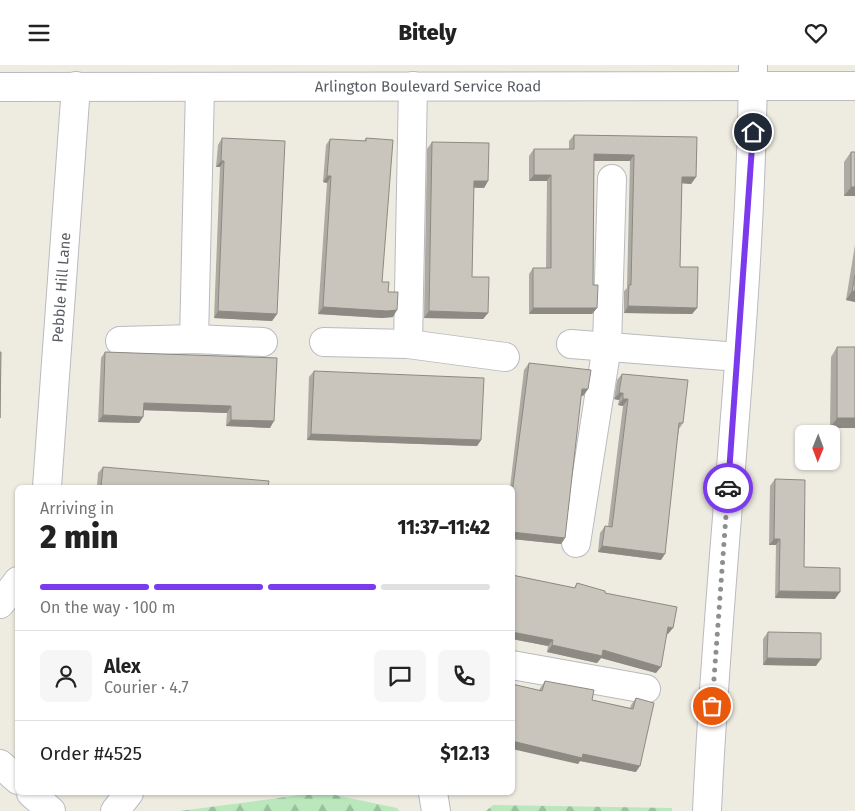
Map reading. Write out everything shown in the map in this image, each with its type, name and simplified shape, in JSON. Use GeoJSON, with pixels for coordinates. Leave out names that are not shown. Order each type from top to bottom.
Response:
{"type":"FeatureCollection","features":[{"type":"Feature","properties":{"kind":"street","name":"Arlington Boulevard Service Road"},"geometry":{"type":"LineString","coordinates":[[0,87],[413,86],[753,75],[855,86]]}},
{"type":"Feature","properties":{"kind":"street"},"geometry":{"type":"LineString","coordinates":[[707,811],[712,688],[739,357],[753,132],[753,75]]}},
{"type":"Feature","properties":{"kind":"street","name":"Pebble Hill Lane"},"geometry":{"type":"LineString","coordinates":[[47,485],[76,86]]}},
{"type":"Feature","properties":{"kind":"street"},"geometry":{"type":"LineString","coordinates":[[408,344],[413,86]]}},
{"type":"Feature","properties":{"kind":"street"},"geometry":{"type":"LineString","coordinates":[[194,339],[200,87]]}},
{"type":"Feature","properties":{"kind":"street"},"geometry":{"type":"LineString","coordinates":[[576,543],[607,346],[612,179]]}},
{"type":"Feature","properties":{"kind":"street"},"geometry":{"type":"LineString","coordinates":[[120,341],[194,339],[263,342]]}},
{"type":"Feature","properties":{"kind":"street"},"geometry":{"type":"LineString","coordinates":[[324,342],[408,344],[505,357]]}},
{"type":"Feature","properties":{"kind":"street"},"geometry":{"type":"LineString","coordinates":[[571,344],[739,357]]}},
{"type":"Feature","properties":{"kind":"street"},"geometry":{"type":"LineString","coordinates":[[0,604],[15,585]]}},
{"type":"Feature","properties":{"kind":"street"},"geometry":{"type":"LineString","coordinates":[[515,666],[646,689]]}},
{"type":"Feature","properties":{"kind":"street"},"geometry":{"type":"LineString","coordinates":[[33,795],[51,811]]}},
{"type":"Feature","properties":{"kind":"street"},"geometry":{"type":"LineString","coordinates":[[115,811],[127,795]]}},
{"type":"Feature","properties":{"kind":"street"},"geometry":{"type":"LineString","coordinates":[[433,795],[436,811]]}},
{"type":"Feature","properties":{"kind":"green space"},"geometry":{"type":"Polygon","coordinates":[[[301,795],[335,795],[397,808],[399,811],[180,811],[301,795]]]}},
{"type":"Feature","properties":{"kind":"green space"},"geometry":{"type":"Polygon","coordinates":[[[493,805],[672,808],[672,811],[486,811],[493,805]]]}},
{"type":"Feature","properties":{"kind":"building"},"geometry":{"type":"Polygon","coordinates":[[[574,135],[697,137],[696,177],[682,177],[680,267],[698,267],[697,308],[628,306],[629,285],[631,285],[634,155],[594,154],[593,285],[598,285],[597,308],[533,308],[533,268],[551,268],[551,175],[534,175],[534,149],[574,149],[574,135]]]}},
{"type":"Feature","properties":{"kind":"building"},"geometry":{"type":"Polygon","coordinates":[[[222,138],[285,141],[277,314],[218,311],[224,161],[221,161],[222,138]]]}},
{"type":"Feature","properties":{"kind":"building"},"geometry":{"type":"Polygon","coordinates":[[[366,138],[393,140],[382,282],[389,282],[388,292],[398,292],[397,310],[323,307],[331,176],[327,176],[330,139],[366,141],[366,138]]]}},
{"type":"Feature","properties":{"kind":"building"},"geometry":{"type":"Polygon","coordinates":[[[432,142],[489,143],[488,181],[474,181],[472,277],[489,277],[488,313],[429,311],[432,142]]]}},
{"type":"Feature","properties":{"kind":"building"},"geometry":{"type":"Polygon","coordinates":[[[851,152],[855,152],[855,187],[851,187],[851,152]]]}},
{"type":"Feature","properties":{"kind":"building"},"geometry":{"type":"Polygon","coordinates":[[[855,275],[855,291],[852,291],[855,275]]]}},
{"type":"Feature","properties":{"kind":"building"},"geometry":{"type":"Polygon","coordinates":[[[837,347],[855,347],[855,418],[837,418],[837,347]]]}},
{"type":"Feature","properties":{"kind":"building"},"geometry":{"type":"Polygon","coordinates":[[[0,352],[1,352],[0,418],[0,352]]]}},
{"type":"Feature","properties":{"kind":"building"},"geometry":{"type":"Polygon","coordinates":[[[105,352],[277,358],[274,421],[231,420],[231,406],[144,403],[143,417],[103,415],[105,352]]]}},
{"type":"Feature","properties":{"kind":"building"},"geometry":{"type":"Polygon","coordinates":[[[529,363],[591,370],[588,389],[582,389],[565,538],[515,532],[515,485],[513,485],[529,363]]]}},
{"type":"Feature","properties":{"kind":"building"},"geometry":{"type":"Polygon","coordinates":[[[314,371],[484,378],[481,440],[311,434],[314,371]]]}},
{"type":"Feature","properties":{"kind":"building"},"geometry":{"type":"Polygon","coordinates":[[[622,374],[688,380],[683,423],[679,423],[665,554],[602,546],[605,526],[612,527],[628,399],[623,399],[623,393],[619,393],[622,374]]]}},
{"type":"Feature","properties":{"kind":"building"},"geometry":{"type":"Polygon","coordinates":[[[103,467],[269,481],[268,485],[101,485],[103,467]]]}},
{"type":"Feature","properties":{"kind":"building"},"geometry":{"type":"Polygon","coordinates":[[[775,479],[805,480],[804,567],[840,568],[840,592],[779,591],[780,539],[774,539],[775,479]]]}},
{"type":"Feature","properties":{"kind":"building"},"geometry":{"type":"Polygon","coordinates":[[[515,576],[575,588],[577,583],[605,591],[605,593],[677,607],[673,628],[668,627],[661,667],[603,650],[602,656],[552,645],[553,640],[515,633],[515,576]]]}},
{"type":"Feature","properties":{"kind":"building"},"geometry":{"type":"Polygon","coordinates":[[[768,632],[821,633],[821,659],[767,658],[768,632]]]}},
{"type":"Feature","properties":{"kind":"building"},"geometry":{"type":"Polygon","coordinates":[[[545,681],[594,690],[592,700],[633,709],[636,698],[654,703],[640,766],[583,754],[582,758],[515,742],[515,685],[542,691],[545,681]]]}},
{"type":"Feature","properties":{"kind":"way so far"},"geometry":{"type":"LineString","coordinates":[[712,706],[728,488]]}},
{"type":"Feature","properties":{"kind":"route"},"geometry":{"type":"LineString","coordinates":[[728,488],[739,357],[753,132]]}}]}
